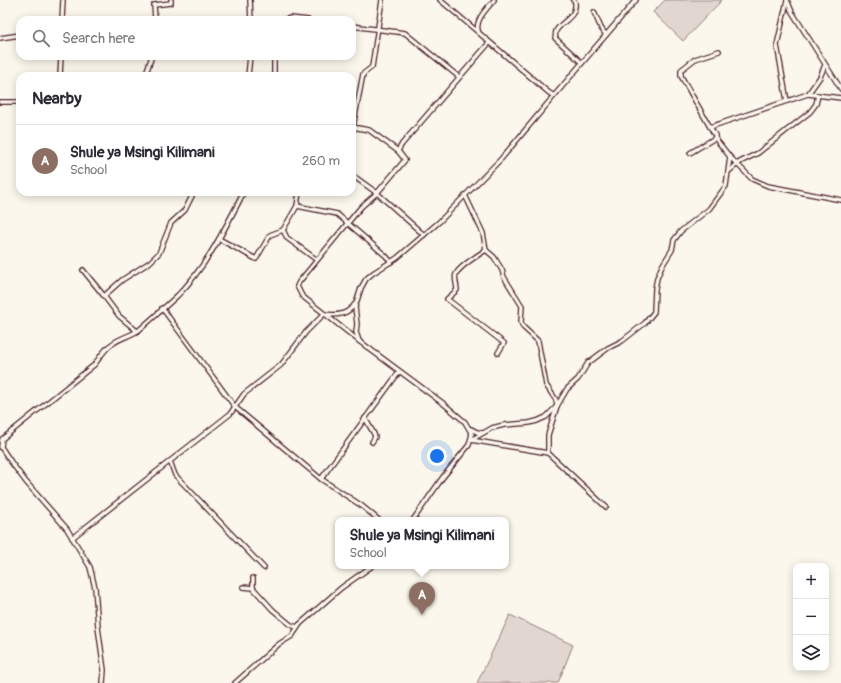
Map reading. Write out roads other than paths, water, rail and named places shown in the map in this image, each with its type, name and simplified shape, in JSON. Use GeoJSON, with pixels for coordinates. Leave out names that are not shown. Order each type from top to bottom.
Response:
{"type":"FeatureCollection","features":[{"type":"Feature","properties":{"kind":"street"},"geometry":{"type":"LineString","coordinates":[[62,16],[63,0]]}},
{"type":"Feature","properties":{"kind":"street"},"geometry":{"type":"LineString","coordinates":[[155,16],[154,5],[171,3],[171,0]]}},
{"type":"Feature","properties":{"kind":"street"},"geometry":{"type":"LineString","coordinates":[[250,0],[251,16]]}},
{"type":"Feature","properties":{"kind":"street"},"geometry":{"type":"LineString","coordinates":[[356,108],[363,74],[372,67],[382,0]]}},
{"type":"Feature","properties":{"kind":"street"},"geometry":{"type":"LineString","coordinates":[[440,0],[554,96]]}},
{"type":"Feature","properties":{"kind":"street"},"geometry":{"type":"LineString","coordinates":[[479,33],[476,28],[478,20],[494,0]]}},
{"type":"Feature","properties":{"kind":"street"},"geometry":{"type":"LineString","coordinates":[[573,0],[576,2],[576,8],[570,18],[556,31],[555,38],[582,63]]}},
{"type":"Feature","properties":{"kind":"street"},"geometry":{"type":"LineString","coordinates":[[358,341],[356,332],[357,324],[355,307],[361,288],[366,280],[373,273],[391,262],[424,235],[501,159],[636,0]]}},
{"type":"Feature","properties":{"kind":"street"},"geometry":{"type":"LineString","coordinates":[[787,0],[825,65],[841,89]]}},
{"type":"Feature","properties":{"kind":"street"},"geometry":{"type":"LineString","coordinates":[[787,0],[777,45],[787,101]]}},
{"type":"Feature","properties":{"kind":"street"},"geometry":{"type":"LineString","coordinates":[[594,12],[606,35]]}},
{"type":"Feature","properties":{"kind":"street"},"geometry":{"type":"LineString","coordinates":[[356,27],[405,33],[459,77]]}},
{"type":"Feature","properties":{"kind":"street"},"geometry":{"type":"LineString","coordinates":[[0,38],[16,36]]}},
{"type":"Feature","properties":{"kind":"street"},"geometry":{"type":"LineString","coordinates":[[398,151],[402,144],[442,99],[459,77],[490,43]]}},
{"type":"Feature","properties":{"kind":"street"},"geometry":{"type":"LineString","coordinates":[[720,51],[695,58],[681,70],[682,76],[715,135],[715,138],[730,157],[752,179],[768,186],[841,200]]}},
{"type":"Feature","properties":{"kind":"street"},"geometry":{"type":"LineString","coordinates":[[60,72],[61,60]]}},
{"type":"Feature","properties":{"kind":"street"},"geometry":{"type":"LineString","coordinates":[[146,72],[150,60]]}},
{"type":"Feature","properties":{"kind":"street"},"geometry":{"type":"LineString","coordinates":[[248,72],[250,60]]}},
{"type":"Feature","properties":{"kind":"street"},"geometry":{"type":"LineString","coordinates":[[274,60],[274,72]]}},
{"type":"Feature","properties":{"kind":"street"},"geometry":{"type":"LineString","coordinates":[[808,94],[820,77],[825,65]]}},
{"type":"Feature","properties":{"kind":"street"},"geometry":{"type":"LineString","coordinates":[[710,127],[808,94],[841,98]]}},
{"type":"Feature","properties":{"kind":"street"},"geometry":{"type":"LineString","coordinates":[[729,171],[737,164],[758,153],[810,112],[816,104],[818,95]]}},
{"type":"Feature","properties":{"kind":"street"},"geometry":{"type":"LineString","coordinates":[[0,102],[16,102]]}},
{"type":"Feature","properties":{"kind":"street"},"geometry":{"type":"LineString","coordinates":[[356,128],[370,130],[398,151],[405,160],[377,193],[361,207],[348,222],[297,286],[302,296],[324,314],[399,372],[444,404],[466,422],[471,429],[482,433]]}},
{"type":"Feature","properties":{"kind":"street"},"geometry":{"type":"LineString","coordinates":[[690,153],[715,138]]}},
{"type":"Feature","properties":{"kind":"street"},"geometry":{"type":"LineString","coordinates":[[548,453],[548,435],[557,406],[567,389],[578,379],[588,363],[635,331],[645,323],[654,312],[654,289],[657,278],[672,250],[674,240],[681,230],[709,209],[726,186],[730,157]]}},
{"type":"Feature","properties":{"kind":"street"},"geometry":{"type":"LineString","coordinates":[[356,178],[377,193],[424,235]]}},
{"type":"Feature","properties":{"kind":"street"},"geometry":{"type":"LineString","coordinates":[[465,195],[483,233],[486,250],[498,263],[504,277],[522,306],[521,322],[523,327],[538,341],[546,386],[556,400],[557,406]]}},
{"type":"Feature","properties":{"kind":"street"},"geometry":{"type":"LineString","coordinates":[[104,296],[122,280],[155,258],[159,253],[171,222],[185,210],[192,196]]}},
{"type":"Feature","properties":{"kind":"street"},"geometry":{"type":"LineString","coordinates":[[103,683],[104,670],[98,627],[95,588],[90,567],[67,529],[15,467],[1,448],[0,443],[7,434],[94,365],[104,351],[112,344],[137,331],[179,294],[200,269],[219,239],[242,196]]}},
{"type":"Feature","properties":{"kind":"street"},"geometry":{"type":"LineString","coordinates":[[219,239],[240,252],[256,259],[270,235],[283,230],[297,206],[298,196]]}},
{"type":"Feature","properties":{"kind":"street"},"geometry":{"type":"LineString","coordinates":[[297,206],[337,214],[348,222],[391,262]]}},
{"type":"Feature","properties":{"kind":"street"},"geometry":{"type":"LineString","coordinates":[[283,230],[287,238],[317,260]]}},
{"type":"Feature","properties":{"kind":"street"},"geometry":{"type":"LineString","coordinates":[[486,250],[467,262],[456,274],[458,290],[447,299],[504,343],[498,353]]}},
{"type":"Feature","properties":{"kind":"street"},"geometry":{"type":"LineString","coordinates":[[82,270],[120,316],[137,331]]}},
{"type":"Feature","properties":{"kind":"street"},"geometry":{"type":"LineString","coordinates":[[72,538],[230,414],[244,394],[280,365],[306,332],[324,314],[340,315],[353,307],[356,302]]}},
{"type":"Feature","properties":{"kind":"street"},"geometry":{"type":"LineString","coordinates":[[162,308],[235,407],[320,479],[362,506],[375,517]]}},
{"type":"Feature","properties":{"kind":"street"},"geometry":{"type":"LineString","coordinates":[[320,479],[399,372]]}},
{"type":"Feature","properties":{"kind":"street"},"geometry":{"type":"LineString","coordinates":[[471,440],[482,433],[504,425],[537,421],[546,417],[557,406]]}},
{"type":"Feature","properties":{"kind":"street"},"geometry":{"type":"LineString","coordinates":[[365,420],[375,437],[372,442]]}},
{"type":"Feature","properties":{"kind":"street"},"geometry":{"type":"LineString","coordinates":[[415,517],[443,477],[469,445],[472,434],[471,429]]}},
{"type":"Feature","properties":{"kind":"street"},"geometry":{"type":"LineString","coordinates":[[471,440],[548,453],[606,507]]}},
{"type":"Feature","properties":{"kind":"street"},"geometry":{"type":"LineString","coordinates":[[170,461],[175,475],[264,568]]}},
{"type":"Feature","properties":{"kind":"street"},"geometry":{"type":"LineString","coordinates":[[235,683],[279,644],[292,636],[300,624],[341,588],[368,569]]}},
{"type":"Feature","properties":{"kind":"street"},"geometry":{"type":"LineString","coordinates":[[253,578],[254,588],[274,610],[291,625],[297,626],[300,624]]}},
{"type":"Feature","properties":{"kind":"street"},"geometry":{"type":"LineString","coordinates":[[243,587],[254,588]]}},
{"type":"Feature","properties":{"kind":"place","name":"Shule ya Msingi Kilimani"},"geometry":{"type":"Point","coordinates":[422,615]}}]}
